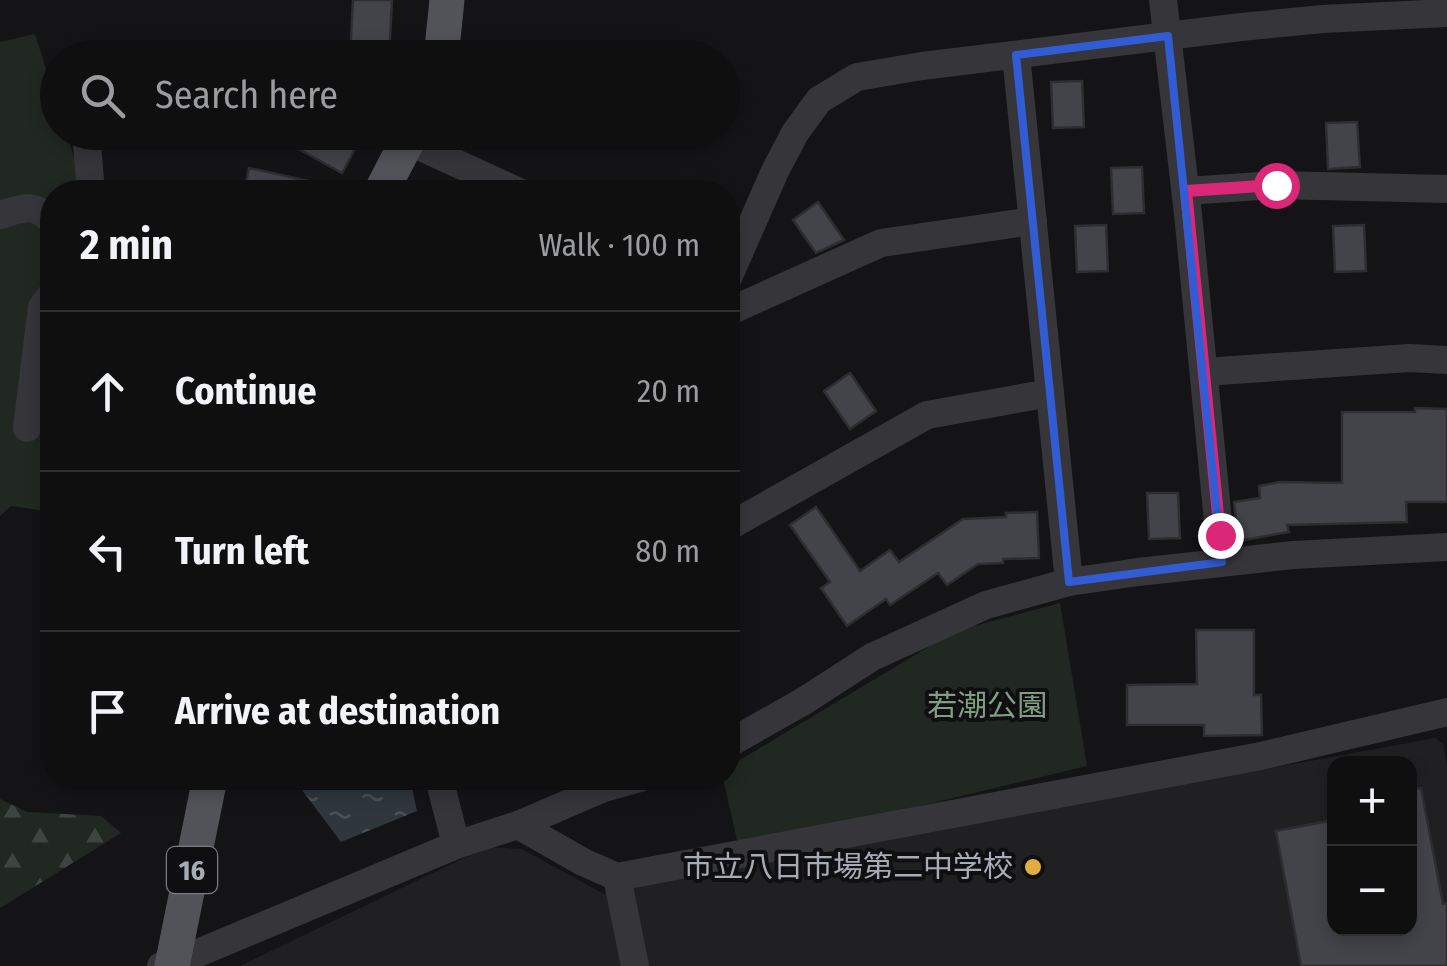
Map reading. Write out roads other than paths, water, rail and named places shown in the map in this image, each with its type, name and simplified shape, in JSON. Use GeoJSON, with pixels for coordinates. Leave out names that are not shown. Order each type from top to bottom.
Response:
{"type":"FeatureCollection","features":[{"type":"Feature","properties":{"kind":"main road"},"geometry":{"type":"LineString","coordinates":[[443,40],[447,0]]}},
{"type":"Feature","properties":{"kind":"main road"},"geometry":{"type":"LineString","coordinates":[[387,180],[403,150]]}},
{"type":"Feature","properties":{"kind":"main road","name":"16"},"geometry":{"type":"LineString","coordinates":[[169,965],[207,790]]}},
{"type":"Feature","properties":{"kind":"street"},"geometry":{"type":"LineString","coordinates":[[1163,0],[1222,562]]}},
{"type":"Feature","properties":{"kind":"street"},"geometry":{"type":"LineString","coordinates":[[740,251],[796,133],[819,100],[856,77],[1323,18],[1447,14]]}},
{"type":"Feature","properties":{"kind":"street"},"geometry":{"type":"LineString","coordinates":[[1016,56],[1069,582]]}},
{"type":"Feature","properties":{"kind":"street"},"geometry":{"type":"LineString","coordinates":[[71,180],[80,150]]}},
{"type":"Feature","properties":{"kind":"street"},"geometry":{"type":"LineString","coordinates":[[436,150],[495,180]]}},
{"type":"Feature","properties":{"kind":"street"},"geometry":{"type":"LineString","coordinates":[[1186,191],[1276,185],[1447,188]]}},
{"type":"Feature","properties":{"kind":"street"},"geometry":{"type":"LineString","coordinates":[[0,215],[40,205]]}},
{"type":"Feature","properties":{"kind":"street"},"geometry":{"type":"LineString","coordinates":[[740,307],[881,243],[1033,222]]}},
{"type":"Feature","properties":{"kind":"street"},"geometry":{"type":"LineString","coordinates":[[28,428],[40,324]]}},
{"type":"Feature","properties":{"kind":"street"},"geometry":{"type":"LineString","coordinates":[[1204,372],[1408,358],[1447,360]]}},
{"type":"Feature","properties":{"kind":"street"},"geometry":{"type":"LineString","coordinates":[[740,520],[927,415],[1050,393]]}},
{"type":"Feature","properties":{"kind":"street"},"geometry":{"type":"LineString","coordinates":[[740,737],[872,657],[986,605],[1069,582],[1293,555],[1447,547]]}},
{"type":"Feature","properties":{"kind":"street"},"geometry":{"type":"LineString","coordinates":[[518,825],[617,877],[1261,756],[1447,712]]}},
{"type":"Feature","properties":{"kind":"street"},"geometry":{"type":"LineString","coordinates":[[442,790],[456,845]]}},
{"type":"Feature","properties":{"kind":"street"},"geometry":{"type":"LineString","coordinates":[[169,965],[456,845],[518,825],[592,790]]}},
{"type":"Feature","properties":{"kind":"street"},"geometry":{"type":"LineString","coordinates":[[617,877],[635,966]]}},
{"type":"Feature","properties":{"kind":"water"},"geometry":{"type":"Polygon","coordinates":[[[302,790],[413,790],[417,811],[341,842],[302,790]]]}},
{"type":"Feature","properties":{"kind":"place","name":"市立八日市場第二中学校"},"geometry":{"type":"Point","coordinates":[1033,867]}},
{"type":"Feature","properties":{"kind":"park label","name":"若潮公園"},"geometry":{"type":"Point","coordinates":[987,706]}}]}
